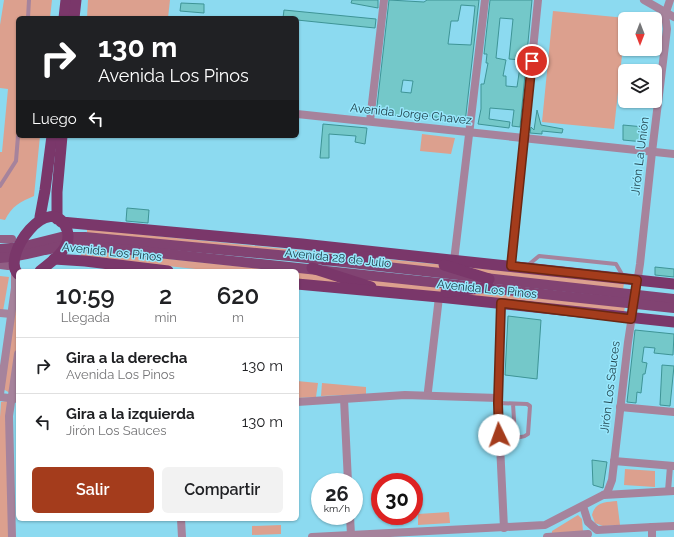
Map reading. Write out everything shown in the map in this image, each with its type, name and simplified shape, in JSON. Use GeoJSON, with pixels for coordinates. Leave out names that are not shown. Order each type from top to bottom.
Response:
{"type":"FeatureCollection","features":[{"type":"Feature","properties":{"kind":"highway"},"geometry":{"type":"LineString","coordinates":[[64,16],[66,0]]}},
{"type":"Feature","properties":{"kind":"highway"},"geometry":{"type":"LineString","coordinates":[[74,16],[76,0]]}},
{"type":"Feature","properties":{"kind":"highway"},"geometry":{"type":"LineString","coordinates":[[10,270],[5,256],[6,250],[12,239],[40,217],[52,138]]}},
{"type":"Feature","properties":{"kind":"highway"},"geometry":{"type":"LineString","coordinates":[[42,269],[65,248],[68,239],[65,226],[59,220],[57,192],[62,138]]}},
{"type":"Feature","properties":{"kind":"highway","name":"Avenida 28 de Julio"},"geometry":{"type":"LineString","coordinates":[[40,217],[52,216],[59,220],[674,284]]}},
{"type":"Feature","properties":{"kind":"highway"},"geometry":{"type":"LineString","coordinates":[[325,260],[394,254]]}},
{"type":"Feature","properties":{"kind":"highway"},"geometry":{"type":"LineString","coordinates":[[418,257],[489,283]]}},
{"type":"Feature","properties":{"kind":"highway","name":"Avenida Los Pinos"},"geometry":{"type":"LineString","coordinates":[[54,259],[103,267],[136,269]]}},
{"type":"Feature","properties":{"kind":"highway"},"geometry":{"type":"LineString","coordinates":[[312,268],[390,292]]}},
{"type":"Feature","properties":{"kind":"highway"},"geometry":{"type":"LineString","coordinates":[[408,294],[451,292],[489,283]]}},
{"type":"Feature","properties":{"kind":"highway","name":"Avenida Los Pinos"},"geometry":{"type":"LineString","coordinates":[[299,284],[501,303],[631,319],[674,322]]}},
{"type":"Feature","properties":{"kind":"main road","name":"Avenida 28 de Julio"},"geometry":{"type":"LineString","coordinates":[[0,249],[21,247],[56,238],[312,268],[489,283],[634,299],[674,299]]}},
{"type":"Feature","properties":{"kind":"main road"},"geometry":{"type":"LineString","coordinates":[[0,239],[12,239]]}},
{"type":"Feature","properties":{"kind":"main road","name":"Avenida 28 de Julio"},"geometry":{"type":"LineString","coordinates":[[0,258],[18,256],[84,241],[325,260],[489,283]]}},
{"type":"Feature","properties":{"kind":"main road","name":"Avenida 28 de Julio"},"geometry":{"type":"LineString","coordinates":[[634,299],[674,308]]}},
{"type":"Feature","properties":{"kind":"street"},"geometry":{"type":"LineString","coordinates":[[370,121],[384,0]]}},
{"type":"Feature","properties":{"kind":"street"},"geometry":{"type":"LineString","coordinates":[[454,261],[485,0]]}},
{"type":"Feature","properties":{"kind":"street"},"geometry":{"type":"LineString","coordinates":[[511,266],[538,0]]}},
{"type":"Feature","properties":{"kind":"street"},"geometry":{"type":"LineString","coordinates":[[644,0],[666,11],[674,17]]}},
{"type":"Feature","properties":{"kind":"street"},"geometry":{"type":"LineString","coordinates":[[666,11],[670,0]]}},
{"type":"Feature","properties":{"kind":"street","name":"Jirón La Unión"},"geometry":{"type":"LineString","coordinates":[[637,280],[667,29],[666,11]]}},
{"type":"Feature","properties":{"kind":"street","name":"Avenida Jorge Chavez"},"geometry":{"type":"LineString","coordinates":[[299,114],[674,154]]}},
{"type":"Feature","properties":{"kind":"street"},"geometry":{"type":"LineString","coordinates":[[0,394],[11,314],[10,270]]}},
{"type":"Feature","properties":{"kind":"street","name":"Jirón Los Sauces"},"geometry":{"type":"LineString","coordinates":[[604,495],[611,486],[637,280]]}},
{"type":"Feature","properties":{"kind":"street"},"geometry":{"type":"LineString","coordinates":[[428,391],[439,297]]}},
{"type":"Feature","properties":{"kind":"street"},"geometry":{"type":"LineString","coordinates":[[501,303],[498,400],[504,528]]}},
{"type":"Feature","properties":{"kind":"street"},"geometry":{"type":"LineString","coordinates":[[0,313],[11,314]]}},
{"type":"Feature","properties":{"kind":"street"},"geometry":{"type":"LineString","coordinates":[[12,537],[9,416],[14,399],[16,376]]}},
{"type":"Feature","properties":{"kind":"street"},"geometry":{"type":"LineString","coordinates":[[299,402],[405,395],[498,400]]}},
{"type":"Feature","properties":{"kind":"street"},"geometry":{"type":"LineString","coordinates":[[0,397],[14,399]]}},
{"type":"Feature","properties":{"kind":"street"},"geometry":{"type":"LineString","coordinates":[[344,399],[348,473]]}},
{"type":"Feature","properties":{"kind":"street"},"geometry":{"type":"LineString","coordinates":[[620,407],[674,412]]}},
{"type":"Feature","properties":{"kind":"street"},"geometry":{"type":"LineString","coordinates":[[312,537],[545,525],[604,495],[671,491],[672,466],[614,461]]}},
{"type":"Feature","properties":{"kind":"street"},"geometry":{"type":"LineString","coordinates":[[547,537],[588,536],[588,522],[583,506]]}},
{"type":"Feature","properties":{"kind":"street"},"geometry":{"type":"LineString","coordinates":[[181,521],[182,537]]}},
{"type":"Feature","properties":{"kind":"street"},"geometry":{"type":"LineString","coordinates":[[588,522],[593,528],[604,531],[674,526]]}},
{"type":"Feature","properties":{"kind":"street"},"geometry":{"type":"LineString","coordinates":[[350,525],[351,535]]}},
{"type":"Feature","properties":{"kind":"street"},"geometry":{"type":"LineString","coordinates":[[542,537],[545,525]]}},
{"type":"Feature","properties":{"kind":"street"},"geometry":{"type":"LineString","coordinates":[[652,528],[652,537]]}},
{"type":"Feature","properties":{"kind":"lane"},"geometry":{"type":"LineString","coordinates":[[28,16],[29,0]]}},
{"type":"Feature","properties":{"kind":"lane"},"geometry":{"type":"LineString","coordinates":[[0,186],[16,160],[18,138]]}},
{"type":"Feature","properties":{"kind":"lane"},"geometry":{"type":"LineString","coordinates":[[498,400],[513,404],[527,404],[530,406],[528,434],[524,437],[514,435],[513,404]]}},
{"type":"Feature","properties":{"kind":"shaded area"},"geometry":{"type":"Polygon","coordinates":[[[4,0],[52,0],[50,16],[16,16],[16,138],[40,138],[34,196],[17,205],[5,220],[0,219],[0,152],[2,152],[8,89],[0,88],[0,25],[4,0]]]}},
{"type":"Feature","properties":{"kind":"shaded area"},"geometry":{"type":"Polygon","coordinates":[[[88,0],[170,0],[168,16],[87,16],[88,0]]]}},
{"type":"Feature","properties":{"kind":"shaded area"},"geometry":{"type":"Polygon","coordinates":[[[553,11],[618,17],[618,56],[622,56],[621,64],[618,64],[618,92],[614,129],[542,122],[553,11]]]}},
{"type":"Feature","properties":{"kind":"shaded area"},"geometry":{"type":"Polygon","coordinates":[[[422,134],[455,138],[451,154],[420,151],[422,134]]]}},
{"type":"Feature","properties":{"kind":"shaded area"},"geometry":{"type":"Polygon","coordinates":[[[87,229],[624,283],[623,290],[87,234],[87,229]]]}},
{"type":"Feature","properties":{"kind":"shaded area"},"geometry":{"type":"Polygon","coordinates":[[[82,250],[267,269],[196,269],[81,257],[82,250]]]}},
{"type":"Feature","properties":{"kind":"shaded area"},"geometry":{"type":"Polygon","coordinates":[[[299,272],[625,306],[624,313],[299,279],[299,272]]]}},
{"type":"Feature","properties":{"kind":"shaded area"},"geometry":{"type":"Polygon","coordinates":[[[0,276],[9,277],[3,311],[0,311],[0,276]]]}},
{"type":"Feature","properties":{"kind":"shaded area"},"geometry":{"type":"Polygon","coordinates":[[[16,303],[16,353],[10,393],[3,389],[16,303]]]}},
{"type":"Feature","properties":{"kind":"shaded area"},"geometry":{"type":"Polygon","coordinates":[[[299,381],[318,383],[316,397],[299,398],[299,381]]]}},
{"type":"Feature","properties":{"kind":"shaded area"},"geometry":{"type":"Polygon","coordinates":[[[322,383],[366,387],[366,394],[321,396],[322,383]]]}},
{"type":"Feature","properties":{"kind":"shaded area"},"geometry":{"type":"Polygon","coordinates":[[[7,401],[9,537],[0,537],[0,417],[1,402],[7,401]]]}},
{"type":"Feature","properties":{"kind":"shaded area"},"geometry":{"type":"Polygon","coordinates":[[[625,469],[655,471],[655,487],[624,485],[625,469]]]}},
{"type":"Feature","properties":{"kind":"shaded area"},"geometry":{"type":"Polygon","coordinates":[[[617,501],[620,525],[603,526],[595,523],[592,515],[593,511],[598,505],[617,501]]]}},
{"type":"Feature","properties":{"kind":"shaded area"},"geometry":{"type":"Polygon","coordinates":[[[449,512],[450,523],[423,525],[423,514],[449,512]]]}},
{"type":"Feature","properties":{"kind":"shaded area"},"geometry":{"type":"Polygon","coordinates":[[[578,515],[582,519],[583,532],[552,533],[552,531],[578,515]]]}},
{"type":"Feature","properties":{"kind":"shaded area"},"geometry":{"type":"Polygon","coordinates":[[[281,525],[281,534],[252,535],[252,526],[281,525]]]}},
{"type":"Feature","properties":{"kind":"building"},"geometry":{"type":"Polygon","coordinates":[[[352,0],[378,0],[378,8],[351,3],[352,0]]]}},
{"type":"Feature","properties":{"kind":"building"},"geometry":{"type":"Polygon","coordinates":[[[389,0],[424,2],[427,0],[479,0],[465,123],[441,120],[441,118],[419,114],[419,116],[376,115],[389,0]],[[461,5],[458,21],[451,21],[448,44],[471,45],[475,6],[461,5]],[[403,80],[401,92],[411,93],[413,81],[403,80]]]}},
{"type":"Feature","properties":{"kind":"building"},"geometry":{"type":"Polygon","coordinates":[[[490,0],[532,0],[520,127],[512,126],[514,110],[490,108],[489,119],[510,122],[509,128],[478,124],[481,109],[481,84],[484,84],[488,63],[486,63],[487,54],[484,54],[490,0]],[[500,18],[496,58],[506,60],[503,76],[506,76],[506,86],[517,87],[521,60],[509,59],[513,19],[500,18]]]}},
{"type":"Feature","properties":{"kind":"building"},"geometry":{"type":"Polygon","coordinates":[[[181,3],[204,4],[204,13],[180,11],[181,3]]]}},
{"type":"Feature","properties":{"kind":"building"},"geometry":{"type":"Polygon","coordinates":[[[284,10],[376,19],[375,28],[299,20],[299,16],[283,16],[284,10]]]}},
{"type":"Feature","properties":{"kind":"building"},"geometry":{"type":"Polygon","coordinates":[[[537,110],[541,125],[563,129],[562,133],[542,131],[542,134],[530,133],[531,127],[534,130],[537,110]]]}},
{"type":"Feature","properties":{"kind":"building"},"geometry":{"type":"Polygon","coordinates":[[[323,124],[367,128],[365,144],[355,142],[356,136],[329,134],[329,158],[320,158],[323,124]]]}},
{"type":"Feature","properties":{"kind":"building"},"geometry":{"type":"Polygon","coordinates":[[[623,125],[644,127],[644,142],[623,140],[623,125]]]}},
{"type":"Feature","properties":{"kind":"building"},"geometry":{"type":"Polygon","coordinates":[[[127,208],[149,210],[148,223],[126,221],[127,208]]]}},
{"type":"Feature","properties":{"kind":"building"},"geometry":{"type":"Polygon","coordinates":[[[655,267],[674,269],[674,277],[655,275],[655,267]]]}},
{"type":"Feature","properties":{"kind":"building"},"geometry":{"type":"Polygon","coordinates":[[[508,316],[541,320],[537,379],[505,375],[508,316]]]}},
{"type":"Feature","properties":{"kind":"building"},"geometry":{"type":"Polygon","coordinates":[[[635,330],[674,334],[673,355],[654,353],[655,348],[644,347],[642,362],[647,363],[645,374],[643,374],[641,393],[637,392],[636,403],[627,402],[635,330]]]}},
{"type":"Feature","properties":{"kind":"building"},"geometry":{"type":"Polygon","coordinates":[[[662,365],[674,366],[670,406],[660,405],[662,365]]]}},
{"type":"Feature","properties":{"kind":"building"},"geometry":{"type":"Polygon","coordinates":[[[592,460],[607,462],[603,488],[593,485],[592,460]]]}},
{"type":"Feature","properties":{"kind":"route"},"geometry":{"type":"LineString","coordinates":[[499,435],[498,403],[501,303],[631,319],[637,280],[511,266],[532,61]]}}]}
